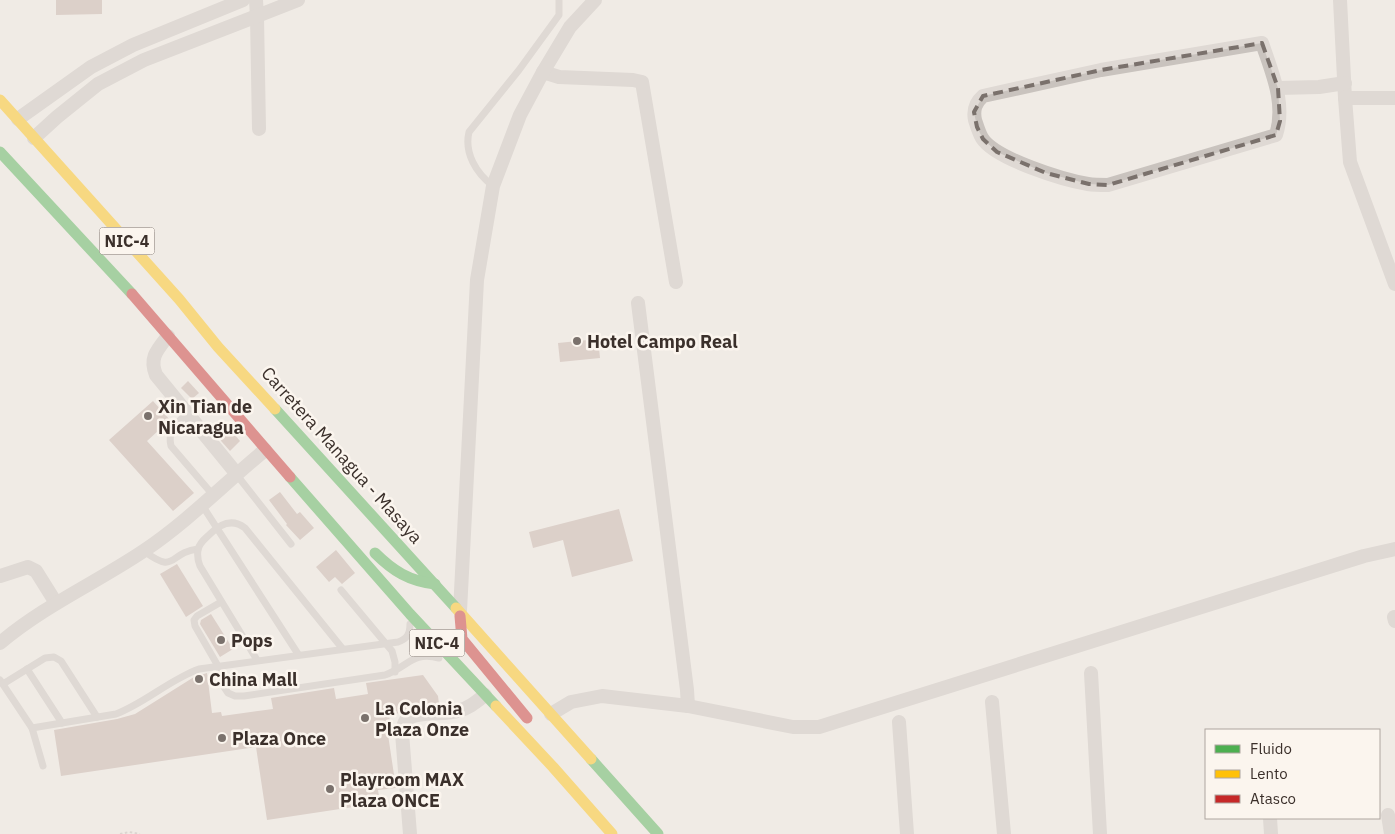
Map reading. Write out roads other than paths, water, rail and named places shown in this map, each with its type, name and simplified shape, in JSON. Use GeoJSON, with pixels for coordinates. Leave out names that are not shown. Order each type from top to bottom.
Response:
{"type":"FeatureCollection","features":[{"type":"Feature","properties":{"kind":"highway","name":"Carretera Managua - Masaya"},"geometry":{"type":"LineString","coordinates":[[0,100],[179,299],[218,347],[460,611],[658,834]]}},
{"type":"Feature","properties":{"kind":"highway","name":"NIC-4"},"geometry":{"type":"LineString","coordinates":[[0,152],[128,290],[174,325],[268,453],[410,614],[553,767],[612,834]]}},
{"type":"Feature","properties":{"kind":"highway"},"geometry":{"type":"LineString","coordinates":[[179,299],[174,325],[186,336]]}},
{"type":"Feature","properties":{"kind":"highway"},"geometry":{"type":"LineString","coordinates":[[200,343],[218,347]]}},
{"type":"Feature","properties":{"kind":"highway"},"geometry":{"type":"LineString","coordinates":[[268,453],[306,479],[325,500]]}},
{"type":"Feature","properties":{"kind":"highway"},"geometry":{"type":"LineString","coordinates":[[364,541],[390,569],[404,578],[435,584]]}},
{"type":"Feature","properties":{"kind":"highway"},"geometry":{"type":"LineString","coordinates":[[460,611],[462,639],[525,715],[553,767]]}},
{"type":"Feature","properties":{"kind":"street"},"geometry":{"type":"LineString","coordinates":[[18,119],[91,67],[133,45],[243,0]]}},
{"type":"Feature","properties":{"kind":"street"},"geometry":{"type":"LineString","coordinates":[[256,0],[258,16],[259,129]]}},
{"type":"Feature","properties":{"kind":"street"},"geometry":{"type":"LineString","coordinates":[[34,138],[98,84],[144,60],[298,0]]}},
{"type":"Feature","properties":{"kind":"street"},"geometry":{"type":"LineString","coordinates":[[460,611],[477,280],[492,186],[520,115],[543,72],[570,27],[595,0]]}},
{"type":"Feature","properties":{"kind":"street"},"geometry":{"type":"LineString","coordinates":[[1340,0],[1350,162],[1395,284]]}},
{"type":"Feature","properties":{"kind":"street"},"geometry":{"type":"LineString","coordinates":[[1262,42],[1278,88],[1280,121],[1276,134],[1108,185],[1088,184],[1046,173],[997,152],[982,139],[974,112],[977,101],[983,96],[1101,70],[1262,42]]}},
{"type":"Feature","properties":{"kind":"street"},"geometry":{"type":"LineString","coordinates":[[543,72],[559,77],[642,82],[676,282]]}},
{"type":"Feature","properties":{"kind":"street"},"geometry":{"type":"LineString","coordinates":[[1278,88],[1319,87],[1344,83]]}},
{"type":"Feature","properties":{"kind":"street"},"geometry":{"type":"LineString","coordinates":[[1345,98],[1395,98]]}},
{"type":"Feature","properties":{"kind":"street"},"geometry":{"type":"LineString","coordinates":[[638,303],[688,706]]}},
{"type":"Feature","properties":{"kind":"street"},"geometry":{"type":"LineString","coordinates":[[174,325],[154,356],[152,365],[156,375],[236,474]]}},
{"type":"Feature","properties":{"kind":"street"},"geometry":{"type":"LineString","coordinates":[[0,644],[23,624],[144,550],[208,500],[236,474],[268,453]]}},
{"type":"Feature","properties":{"kind":"street"},"geometry":{"type":"LineString","coordinates":[[551,714],[571,702],[602,696],[688,706],[793,727],[819,727],[1355,559],[1395,549]]}},
{"type":"Feature","properties":{"kind":"street"},"geometry":{"type":"LineString","coordinates":[[0,576],[28,567],[36,571],[56,603]]}},
{"type":"Feature","properties":{"kind":"street"},"geometry":{"type":"LineString","coordinates":[[435,584],[463,571]]}},
{"type":"Feature","properties":{"kind":"street"},"geometry":{"type":"LineString","coordinates":[[1091,673],[1100,834]]}},
{"type":"Feature","properties":{"kind":"street"},"geometry":{"type":"LineString","coordinates":[[410,834],[402,733],[403,725],[407,719],[415,716],[456,712],[470,707],[485,695]]}},
{"type":"Feature","properties":{"kind":"street"},"geometry":{"type":"LineString","coordinates":[[992,702],[1004,834]]}},
{"type":"Feature","properties":{"kind":"street"},"geometry":{"type":"LineString","coordinates":[[899,722],[907,834]]}},
{"type":"Feature","properties":{"kind":"street"},"geometry":{"type":"LineString","coordinates":[[1388,815],[1391,834]]}},
{"type":"Feature","properties":{"kind":"street"},"geometry":{"type":"LineString","coordinates":[[1270,819],[1271,834]]}},
{"type":"Feature","properties":{"kind":"lane"},"geometry":{"type":"LineString","coordinates":[[492,186],[479,174],[470,154],[467,142],[469,132],[519,70],[559,15],[559,0]]}},
{"type":"Feature","properties":{"kind":"lane"},"geometry":{"type":"LineString","coordinates":[[187,413],[171,431],[169,438],[171,446],[208,500],[217,527],[298,654]]}},
{"type":"Feature","properties":{"kind":"lane"},"geometry":{"type":"LineString","coordinates":[[236,474],[291,544]]}},
{"type":"Feature","properties":{"kind":"lane"},"geometry":{"type":"LineString","coordinates":[[257,660],[200,566],[197,557],[198,549],[202,542],[217,527],[226,523],[232,522],[245,528],[342,648]]}},
{"type":"Feature","properties":{"kind":"lane"},"geometry":{"type":"LineString","coordinates":[[144,550],[158,562],[164,563],[170,562],[186,552],[198,549]]}},
{"type":"Feature","properties":{"kind":"lane"},"geometry":{"type":"LineString","coordinates":[[341,590],[394,656],[395,672]]}},
{"type":"Feature","properties":{"kind":"lane"},"geometry":{"type":"LineString","coordinates":[[221,602],[197,616],[194,620],[195,626],[218,666],[224,686],[228,693],[235,696],[366,678],[395,672],[420,656],[432,656],[454,662]]}},
{"type":"Feature","properties":{"kind":"lane"},"geometry":{"type":"LineString","coordinates":[[32,728],[116,714],[129,709],[186,674],[198,669],[404,640],[410,629],[410,614]]}},
{"type":"Feature","properties":{"kind":"lane"},"geometry":{"type":"LineString","coordinates":[[43,766],[32,728],[1,682],[46,658],[54,656],[61,661],[97,717]]}},
{"type":"Feature","properties":{"kind":"lane"},"geometry":{"type":"LineString","coordinates":[[27,669],[62,723]]}},
{"type":"Feature","properties":{"kind":"place","name":"Hotel Campo Real"},"geometry":{"type":"Point","coordinates":[577,341]}},
{"type":"Feature","properties":{"kind":"place","name":"Xin Tian de Nicaragua"},"geometry":{"type":"Point","coordinates":[148,416]}},
{"type":"Feature","properties":{"kind":"place","name":"Pops"},"geometry":{"type":"Point","coordinates":[221,640]}},
{"type":"Feature","properties":{"kind":"place","name":"China Mall"},"geometry":{"type":"Point","coordinates":[199,679]}},
{"type":"Feature","properties":{"kind":"place","name":"La Colonia Plaza Onze"},"geometry":{"type":"Point","coordinates":[365,718]}},
{"type":"Feature","properties":{"kind":"place","name":"Plaza Once"},"geometry":{"type":"Point","coordinates":[222,738]}},
{"type":"Feature","properties":{"kind":"place","name":"Playroom MAX Plaza ONCE"},"geometry":{"type":"Point","coordinates":[330,789]}}]}
